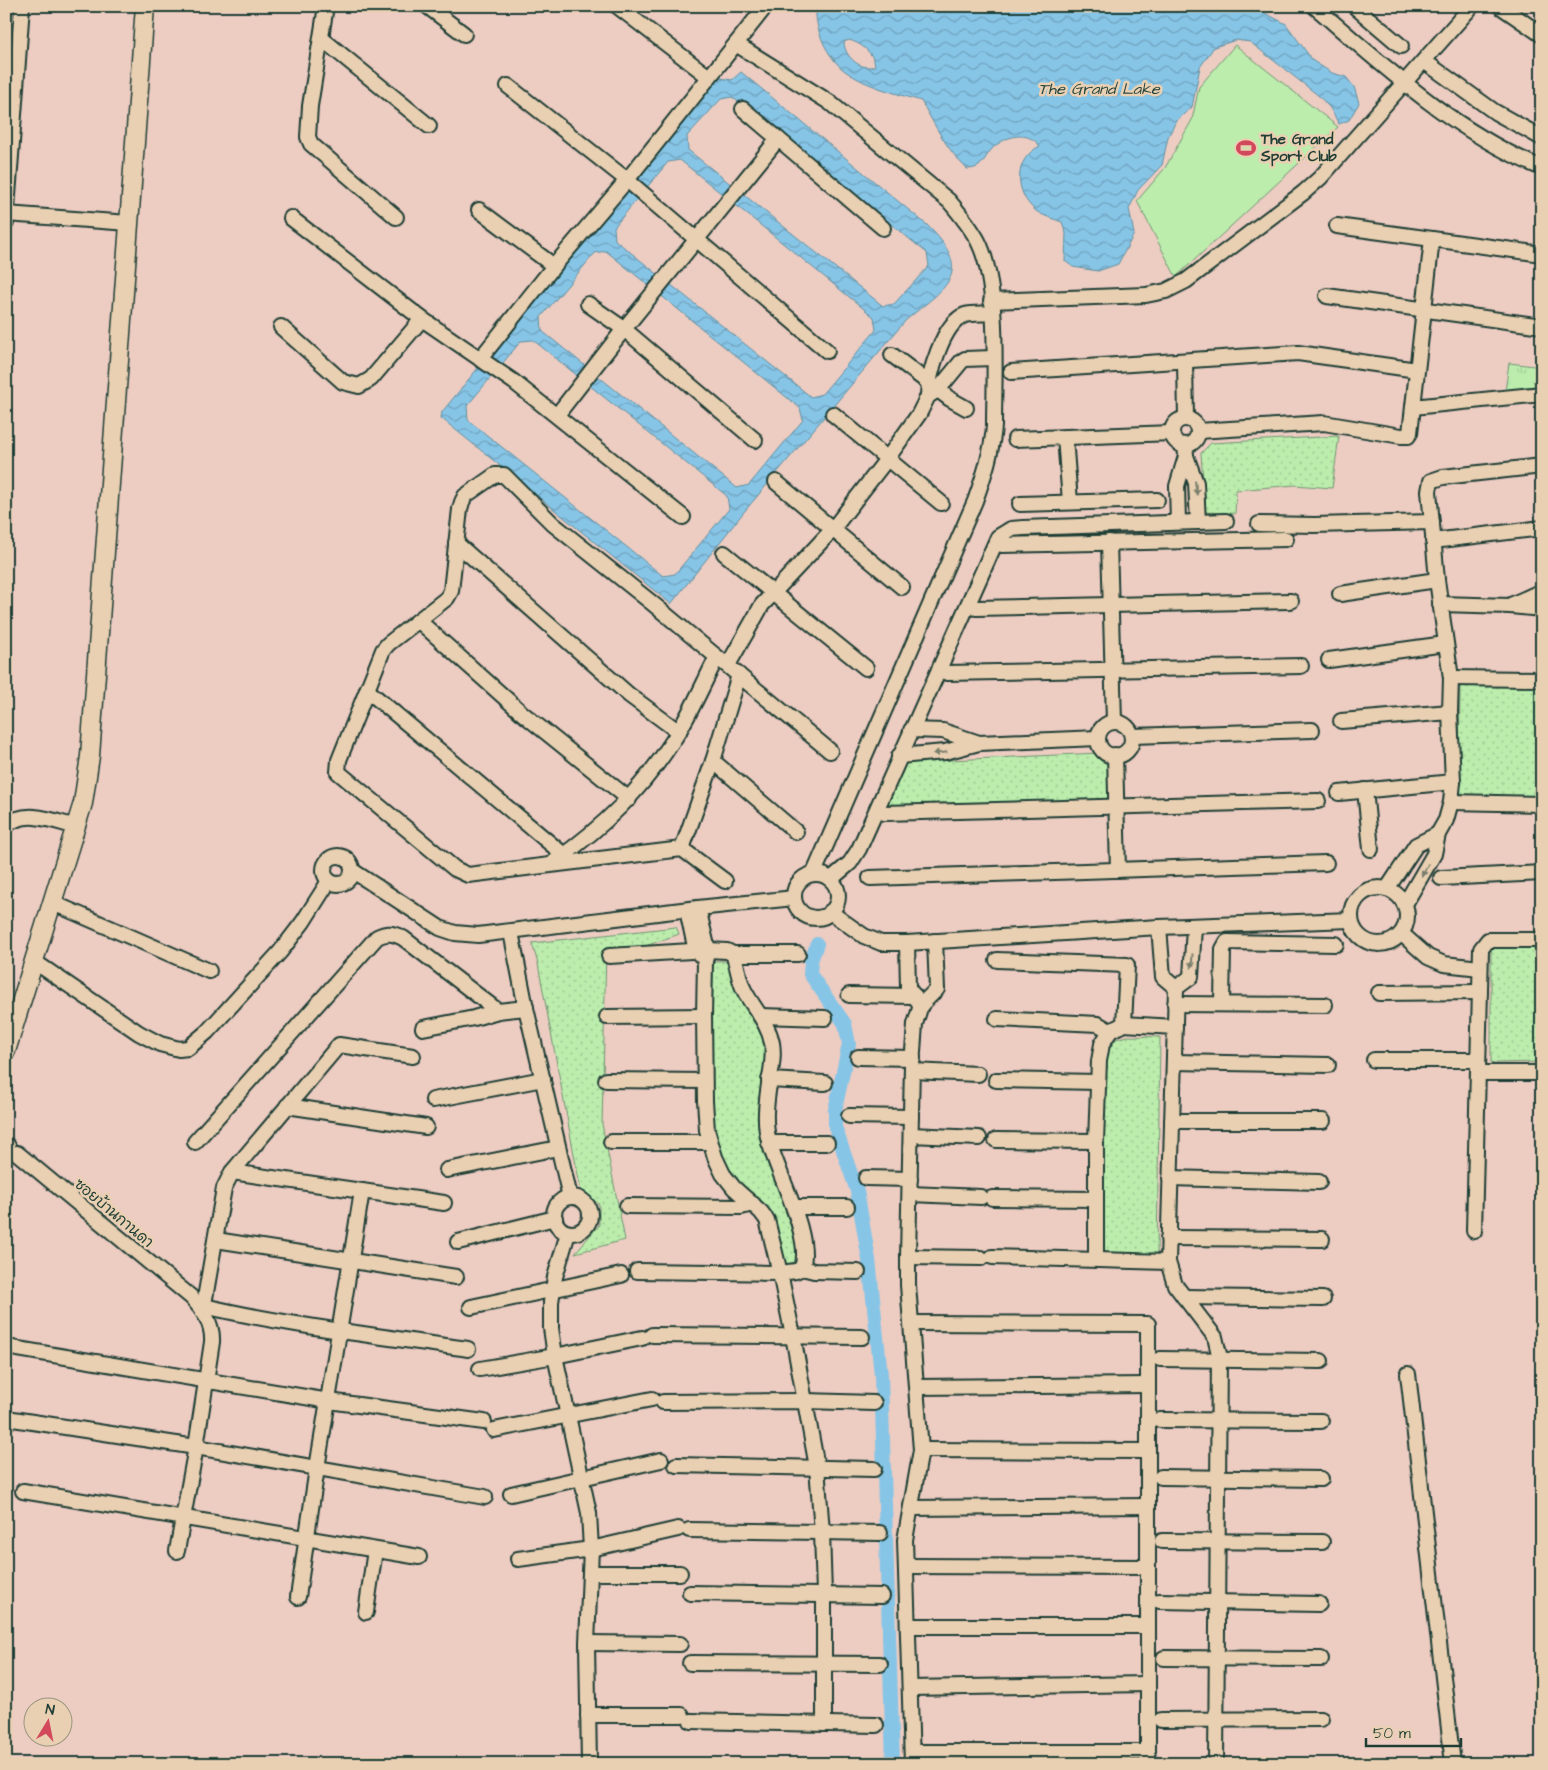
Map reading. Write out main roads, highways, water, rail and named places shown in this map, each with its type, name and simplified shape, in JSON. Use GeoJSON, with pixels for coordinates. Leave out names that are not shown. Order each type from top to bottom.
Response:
{"type":"FeatureCollection","features":[{"type":"Feature","properties":{"kind":"water","name":"The Grand Lake"},"geometry":{"type":"Polygon","coordinates":[[[816,6],[1237,6],[1263,12],[1286,24],[1313,61],[1332,73],[1346,77],[1354,87],[1359,103],[1349,120],[1339,124],[1330,108],[1319,96],[1250,42],[1236,40],[1214,47],[1200,67],[1192,107],[1176,121],[1168,137],[1162,165],[1138,190],[1129,209],[1134,234],[1118,264],[1098,271],[1073,267],[1065,261],[1066,233],[1062,222],[1036,211],[1029,204],[1020,186],[1021,168],[1025,159],[1040,146],[1035,141],[1029,137],[1022,136],[1009,138],[996,145],[979,166],[967,169],[947,145],[921,101],[863,81],[845,71],[839,65],[823,42],[816,15],[816,6]],[[854,41],[844,42],[850,57],[864,66],[875,66],[869,53],[854,41]]]}},
{"type":"Feature","properties":{"kind":"water"},"geometry":{"type":"Polygon","coordinates":[[[741,72],[927,225],[942,242],[950,255],[952,267],[950,278],[943,288],[906,320],[743,513],[671,604],[441,418],[442,412],[716,77],[732,80],[741,72]],[[732,97],[721,99],[687,136],[688,150],[883,306],[894,304],[929,266],[927,253],[732,97]],[[680,160],[668,162],[614,227],[615,240],[811,397],[822,394],[876,330],[874,317],[680,160]],[[606,251],[595,253],[541,317],[542,331],[737,488],[749,485],[803,420],[800,408],[606,251]],[[533,340],[521,341],[467,406],[468,420],[663,576],[675,574],[729,509],[727,496],[533,340]]]}},
{"type":"Feature","properties":{"kind":"waterway"},"geometry":{"type":"LineString","coordinates":[[817,944],[811,961],[810,974],[845,1024],[849,1044],[835,1110],[835,1127],[857,1191],[869,1260],[881,1375],[893,1764]]}},
{"type":"Feature","properties":{"kind":"place","name":"The Grand Sport Club"},"geometry":{"type":"Point","coordinates":[1246,148]}}]}
